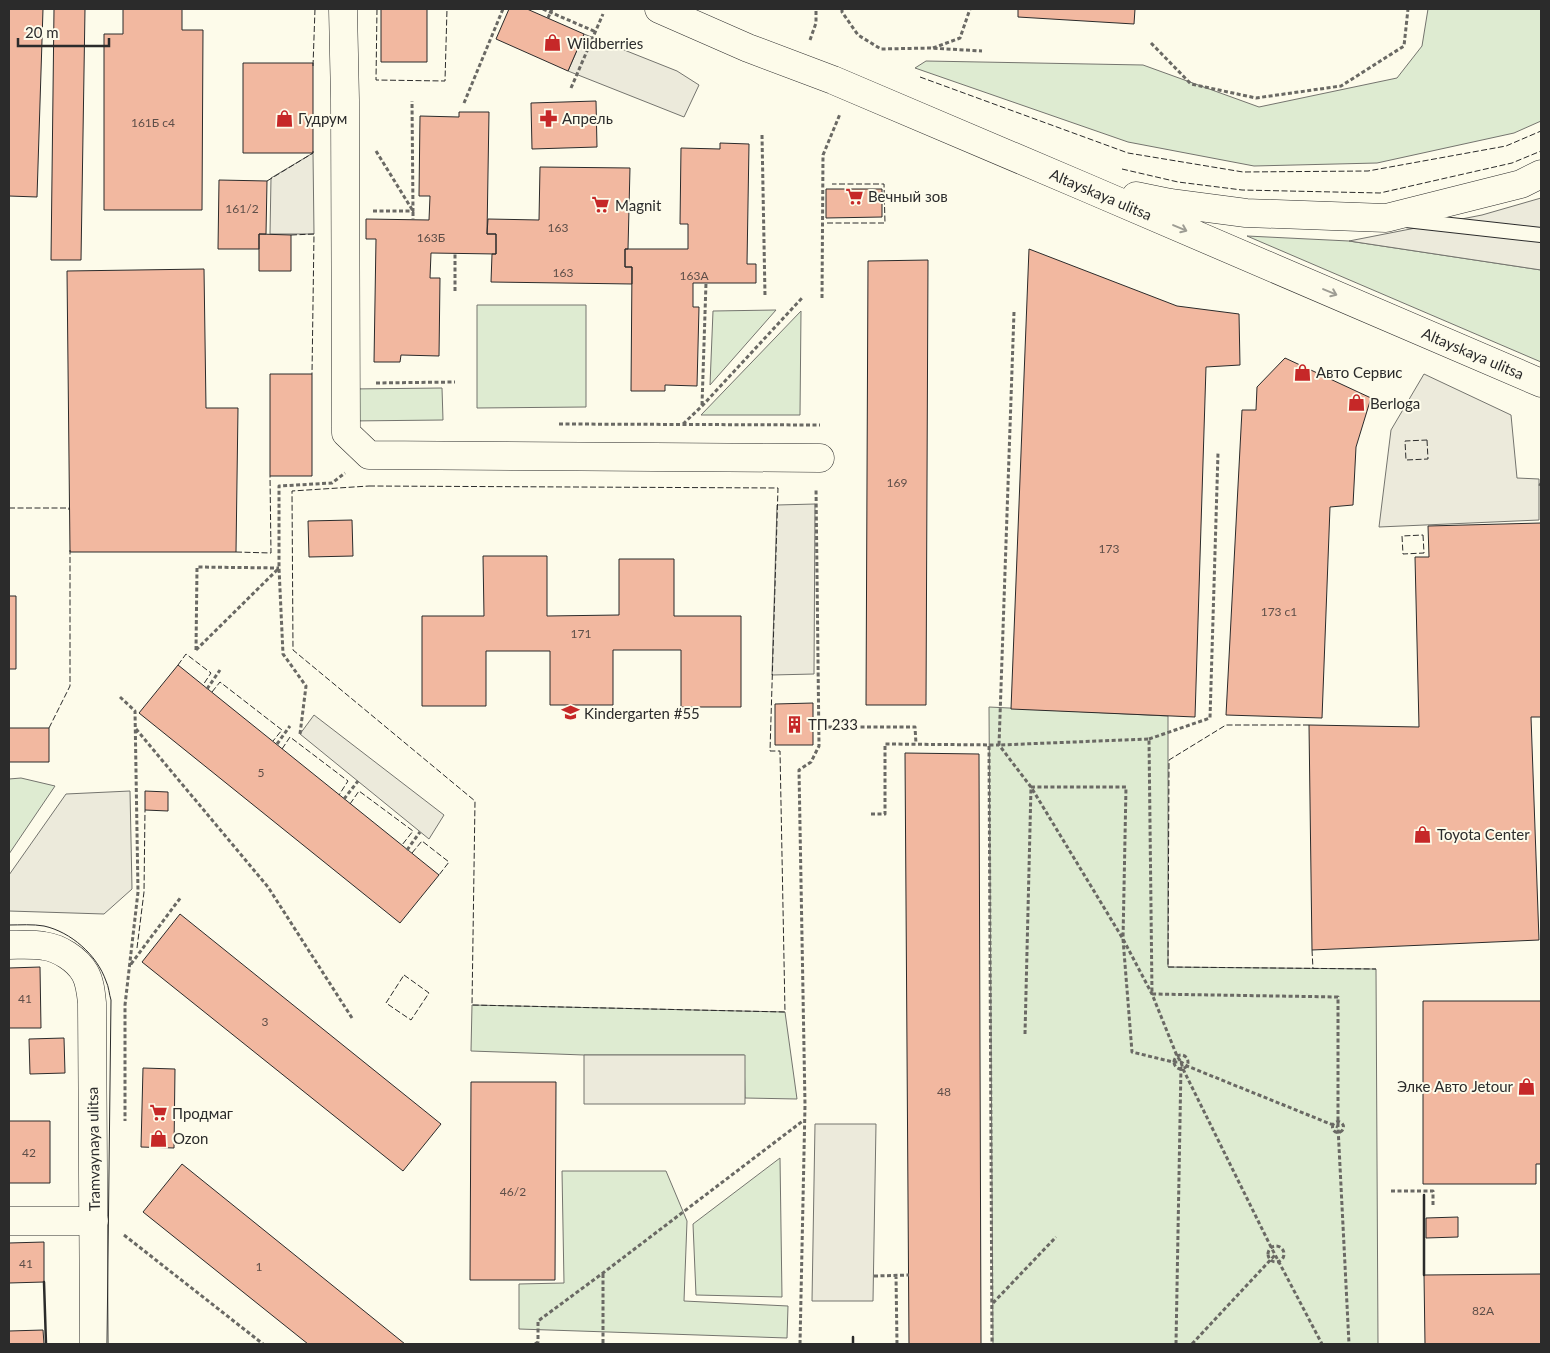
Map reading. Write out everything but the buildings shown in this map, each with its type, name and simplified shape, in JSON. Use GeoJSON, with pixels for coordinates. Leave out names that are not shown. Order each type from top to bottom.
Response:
{"type":"FeatureCollection","features":[{"type":"Feature","properties":{"kind":"street"},"geometry":{"type":"LineString","coordinates":[[343,9],[346,433],[368,455],[820,458]]}},
{"type":"Feature","properties":{"kind":"street","name":"Altayskaya ulitsa"},"geometry":{"type":"LineString","coordinates":[[659,9],[748,48],[832,80],[1087,188],[1541,383]]}},
{"type":"Feature","properties":{"kind":"street"},"geometry":{"type":"LineString","coordinates":[[1087,188],[1170,203],[1246,213],[1386,218],[1521,184],[1541,174]]}},
{"type":"Feature","properties":{"kind":"street","name":"Tramvaynaya ulitsa"},"geometry":{"type":"LineString","coordinates":[[9,945],[44,946],[60,950],[84,972],[90,987],[92,1003],[94,1344]]}},
{"type":"Feature","properties":{"kind":"street"},"geometry":{"type":"LineString","coordinates":[[9,1220],[94,1221]]}},
{"type":"Feature","properties":{"kind":"lane"},"geometry":{"type":"LineString","coordinates":[[1386,218],[1541,235]]}},
{"type":"Feature","properties":{"kind":"path"},"geometry":{"type":"LineString","coordinates":[[464,103],[502,9]]}},
{"type":"Feature","properties":{"kind":"path"},"geometry":{"type":"LineString","coordinates":[[543,9],[551,10],[596,32]]}},
{"type":"Feature","properties":{"kind":"path"},"geometry":{"type":"LineString","coordinates":[[810,42],[816,23],[816,9]]}},
{"type":"Feature","properties":{"kind":"path"},"geometry":{"type":"LineString","coordinates":[[842,9],[842,12],[858,35],[881,49],[931,48],[982,51]]}},
{"type":"Feature","properties":{"kind":"path"},"geometry":{"type":"LineString","coordinates":[[931,48],[960,38],[970,9]]}},
{"type":"Feature","properties":{"kind":"path"},"geometry":{"type":"LineString","coordinates":[[1151,43],[1191,84],[1256,98],[1341,86],[1404,46],[1408,9]]}},
{"type":"Feature","properties":{"kind":"path"},"geometry":{"type":"LineString","coordinates":[[548,18],[551,10]]}},
{"type":"Feature","properties":{"kind":"path"},"geometry":{"type":"LineString","coordinates":[[571,88],[603,14]]}},
{"type":"Feature","properties":{"kind":"path"},"geometry":{"type":"LineString","coordinates":[[412,101],[413,220]]}},
{"type":"Feature","properties":{"kind":"path"},"geometry":{"type":"LineString","coordinates":[[822,298],[823,155],[840,114]]}},
{"type":"Feature","properties":{"kind":"path"},"geometry":{"type":"LineString","coordinates":[[762,135],[765,296]]}},
{"type":"Feature","properties":{"kind":"path"},"geometry":{"type":"LineString","coordinates":[[374,148],[413,211]]}},
{"type":"Feature","properties":{"kind":"path"},"geometry":{"type":"LineString","coordinates":[[345,210],[413,211]]}},
{"type":"Feature","properties":{"kind":"path"},"geometry":{"type":"LineString","coordinates":[[455,253],[455,291]]}},
{"type":"Feature","properties":{"kind":"path"},"geometry":{"type":"LineString","coordinates":[[702,406],[706,283]]}},
{"type":"Feature","properties":{"kind":"path"},"geometry":{"type":"LineString","coordinates":[[682,424],[702,406],[802,298]]}},
{"type":"Feature","properties":{"kind":"path"},"geometry":{"type":"LineString","coordinates":[[1014,312],[999,745],[1031,787],[1123,940],[1152,994],[1177,1056],[1271,1248],[1322,1344]]}},
{"type":"Feature","properties":{"kind":"path"},"geometry":{"type":"LineString","coordinates":[[346,384],[455,382]]}},
{"type":"Feature","properties":{"kind":"path"},"geometry":{"type":"LineString","coordinates":[[550,424],[820,425]]}},
{"type":"Feature","properties":{"kind":"path"},"geometry":{"type":"LineString","coordinates":[[300,734],[306,686],[283,654],[279,568],[279,486],[332,484],[346,473],[346,433]]}},
{"type":"Feature","properties":{"kind":"path"},"geometry":{"type":"LineString","coordinates":[[871,814],[885,814],[885,744],[989,746],[1148,739],[1210,718],[1218,453]]}},
{"type":"Feature","properties":{"kind":"path"},"geometry":{"type":"LineString","coordinates":[[800,1344],[804,1120],[799,770],[811,762],[819,746],[816,485]]}},
{"type":"Feature","properties":{"kind":"path"},"geometry":{"type":"LineString","coordinates":[[197,566],[279,568],[203,643],[196,650],[197,566]]}},
{"type":"Feature","properties":{"kind":"path"},"geometry":{"type":"LineString","coordinates":[[207,689],[220,670]]}},
{"type":"Feature","properties":{"kind":"path"},"geometry":{"type":"LineString","coordinates":[[120,697],[135,711],[138,892],[126,1005],[125,1123]]}},
{"type":"Feature","properties":{"kind":"path"},"geometry":{"type":"LineString","coordinates":[[277,744],[290,726]]}},
{"type":"Feature","properties":{"kind":"path"},"geometry":{"type":"LineString","coordinates":[[828,727],[915,727],[916,744]]}},
{"type":"Feature","properties":{"kind":"path"},"geometry":{"type":"LineString","coordinates":[[136,728],[268,887],[352,1018]]}},
{"type":"Feature","properties":{"kind":"path"},"geometry":{"type":"LineString","coordinates":[[1148,739],[1152,994]]}},
{"type":"Feature","properties":{"kind":"path"},"geometry":{"type":"LineString","coordinates":[[989,746],[992,1344]]}},
{"type":"Feature","properties":{"kind":"path"},"geometry":{"type":"LineString","coordinates":[[344,799],[358,781]]}},
{"type":"Feature","properties":{"kind":"path"},"geometry":{"type":"LineString","coordinates":[[1031,787],[1126,787],[1123,940],[1132,1052],[1181,1062]]}},
{"type":"Feature","properties":{"kind":"path"},"geometry":{"type":"LineString","coordinates":[[1025,1034],[1031,787]]}},
{"type":"Feature","properties":{"kind":"path"},"geometry":{"type":"LineString","coordinates":[[407,850],[420,832]]}},
{"type":"Feature","properties":{"kind":"path"},"geometry":{"type":"LineString","coordinates":[[130,965],[181,897]]}},
{"type":"Feature","properties":{"kind":"path"},"geometry":{"type":"LineString","coordinates":[[1152,994],[1338,997],[1338,1127],[1349,1344]]}},
{"type":"Feature","properties":{"kind":"path"},"geometry":{"type":"LineString","coordinates":[[1174,1062],[1177,1056]]}},
{"type":"Feature","properties":{"kind":"path"},"geometry":{"type":"LineString","coordinates":[[1176,1344],[1183,1068],[1188,1062],[1186,1058],[1177,1056]]}},
{"type":"Feature","properties":{"kind":"path"},"geometry":{"type":"LineString","coordinates":[[1174,1062],[1174,1066],[1338,1127]]}},
{"type":"Feature","properties":{"kind":"path"},"geometry":{"type":"LineString","coordinates":[[535,1344],[538,1342],[538,1321],[804,1120]]}},
{"type":"Feature","properties":{"kind":"path"},"geometry":{"type":"LineString","coordinates":[[1332,1125],[1338,1121]]}},
{"type":"Feature","properties":{"kind":"path"},"geometry":{"type":"LineString","coordinates":[[1338,1121],[1344,1127],[1339,1133]]}},
{"type":"Feature","properties":{"kind":"path"},"geometry":{"type":"LineString","coordinates":[[1332,1125],[1333,1130],[1339,1133]]}},
{"type":"Feature","properties":{"kind":"path"},"geometry":{"type":"LineString","coordinates":[[1391,1191],[1433,1191],[1433,1206]]}},
{"type":"Feature","properties":{"kind":"path"},"geometry":{"type":"LineString","coordinates":[[124,1235],[263,1344]]}},
{"type":"Feature","properties":{"kind":"path"},"geometry":{"type":"LineString","coordinates":[[992,1304],[1056,1237]]}},
{"type":"Feature","properties":{"kind":"path"},"geometry":{"type":"LineString","coordinates":[[1270,1260],[1268,1252],[1271,1248],[1277,1246],[1282,1249],[1283,1255],[1279,1261]]}},
{"type":"Feature","properties":{"kind":"path"},"geometry":{"type":"LineString","coordinates":[[1192,1344],[1275,1255]]}},
{"type":"Feature","properties":{"kind":"path"},"geometry":{"type":"LineString","coordinates":[[1270,1260],[1274,1262],[1279,1261]]}},
{"type":"Feature","properties":{"kind":"path"},"geometry":{"type":"LineString","coordinates":[[603,1273],[603,1343]]}},
{"type":"Feature","properties":{"kind":"path"},"geometry":{"type":"LineString","coordinates":[[896,1275],[897,1344]]}},
{"type":"Feature","properties":{"kind":"path"},"geometry":{"type":"LineString","coordinates":[[874,1276],[908,1275]]}},
{"type":"Feature","properties":{"kind":"green space"},"geometry":{"type":"Polygon","coordinates":[[[1428,9],[1541,9],[1541,121],[1514,133],[1377,163],[1254,166],[1128,142],[915,68],[926,61],[1143,65],[1259,107],[1397,78],[1422,46],[1428,9]]]}},
{"type":"Feature","properties":{"kind":"green space"},"geometry":{"type":"Polygon","coordinates":[[[1247,236],[1349,241],[1541,270],[1541,362],[1247,236]]]}},
{"type":"Feature","properties":{"kind":"green space"},"geometry":{"type":"Polygon","coordinates":[[[477,305],[586,305],[586,407],[477,408],[477,305]]]}},
{"type":"Feature","properties":{"kind":"green space"},"geometry":{"type":"Polygon","coordinates":[[[776,310],[710,385],[713,311],[776,310]]]}},
{"type":"Feature","properties":{"kind":"green space"},"geometry":{"type":"Polygon","coordinates":[[[801,311],[800,415],[701,415],[801,311]]]}},
{"type":"Feature","properties":{"kind":"green space"},"geometry":{"type":"Polygon","coordinates":[[[442,388],[443,420],[350,421],[350,389],[442,388]]]}},
{"type":"Feature","properties":{"kind":"green space"},"geometry":{"type":"Polygon","coordinates":[[[989,707],[1168,716],[1168,967],[1376,969],[1378,1344],[993,1344],[989,707]]]}},
{"type":"Feature","properties":{"kind":"green space"},"geometry":{"type":"Polygon","coordinates":[[[21,778],[55,786],[9,854],[9,779],[21,778]]]}},
{"type":"Feature","properties":{"kind":"green space"},"geometry":{"type":"Polygon","coordinates":[[[472,1005],[785,1012],[797,1099],[745,1098],[744,1055],[584,1055],[471,1051],[472,1005]]]}},
{"type":"Feature","properties":{"kind":"green space"},"geometry":{"type":"Polygon","coordinates":[[[780,1158],[782,1297],[696,1295],[693,1224],[780,1158]]]}},
{"type":"Feature","properties":{"kind":"green space"},"geometry":{"type":"Polygon","coordinates":[[[562,1171],[666,1171],[687,1221],[684,1301],[788,1306],[787,1338],[519,1329],[519,1284],[564,1283],[562,1171]]]}},
{"type":"Feature","properties":{"kind":"shaded area"},"geometry":{"type":"Polygon","coordinates":[[[584,34],[677,71],[699,85],[684,117],[568,71],[584,34]]]}},
{"type":"Feature","properties":{"kind":"shaded area"},"geometry":{"type":"Polygon","coordinates":[[[313,153],[314,234],[270,234],[271,178],[313,153]]]}},
{"type":"Feature","properties":{"kind":"shaded area"},"geometry":{"type":"Polygon","coordinates":[[[1541,198],[1541,270],[1349,241],[1482,215],[1541,198]]]}},
{"type":"Feature","properties":{"kind":"shaded area"},"geometry":{"type":"Polygon","coordinates":[[[1424,374],[1511,415],[1517,478],[1539,479],[1539,520],[1379,527],[1391,430],[1424,374]]]}},
{"type":"Feature","properties":{"kind":"shaded area"},"geometry":{"type":"Polygon","coordinates":[[[815,504],[814,674],[772,675],[777,505],[815,504]]]}},
{"type":"Feature","properties":{"kind":"shaded area"},"geometry":{"type":"Polygon","coordinates":[[[314,715],[444,815],[429,839],[300,734],[314,715]]]}},
{"type":"Feature","properties":{"kind":"shaded area"},"geometry":{"type":"Polygon","coordinates":[[[130,791],[132,889],[104,914],[9,911],[9,875],[66,794],[130,791]]]}},
{"type":"Feature","properties":{"kind":"shaded area"},"geometry":{"type":"Polygon","coordinates":[[[584,1055],[745,1055],[745,1104],[584,1104],[584,1055]]]}},
{"type":"Feature","properties":{"kind":"shaded area"},"geometry":{"type":"Polygon","coordinates":[[[815,1124],[876,1124],[873,1301],[812,1301],[815,1124]]]}},
{"type":"Feature","properties":{"kind":"tram line"},"geometry":{"type":"LineString","coordinates":[[9,925],[44,926],[64,933],[73,939],[90,954],[102,971],[111,1000],[107,1344]]}},
{"type":"Feature","properties":{"kind":"fence"},"geometry":{"type":"LineString","coordinates":[[313,66],[315,9]]}},
{"type":"Feature","properties":{"kind":"fence"},"geometry":{"type":"LineString","coordinates":[[377,9],[376,80],[445,81],[447,9]]}},
{"type":"Feature","properties":{"kind":"fence"},"geometry":{"type":"LineString","coordinates":[[920,77],[1128,153],[1243,172],[1368,171],[1506,146],[1541,131]]}},
{"type":"Feature","properties":{"kind":"fence"},"geometry":{"type":"LineString","coordinates":[[267,181],[313,153],[313,151]]}},
{"type":"Feature","properties":{"kind":"fence"},"geometry":{"type":"LineString","coordinates":[[1122,169],[1178,182],[1242,190],[1380,193],[1512,163],[1541,151]]}},
{"type":"Feature","properties":{"kind":"fence"},"geometry":{"type":"LineString","coordinates":[[827,223],[885,223],[884,184],[832,184]]}},
{"type":"Feature","properties":{"kind":"fence"},"geometry":{"type":"LineString","coordinates":[[291,235],[314,234],[312,374]]}},
{"type":"Feature","properties":{"kind":"fence"},"geometry":{"type":"LineString","coordinates":[[1427,440],[1428,459],[1406,460],[1405,441],[1427,440]]}},
{"type":"Feature","properties":{"kind":"fence"},"geometry":{"type":"LineString","coordinates":[[236,552],[271,553],[270,476]]}},
{"type":"Feature","properties":{"kind":"fence"},"geometry":{"type":"LineString","coordinates":[[369,486],[778,488],[770,751],[780,751],[785,1012],[472,1005],[475,801],[293,650],[292,491],[369,486]]}},
{"type":"Feature","properties":{"kind":"fence"},"geometry":{"type":"LineString","coordinates":[[9,508],[69,508],[69,510]]}},
{"type":"Feature","properties":{"kind":"fence"},"geometry":{"type":"LineString","coordinates":[[1423,535],[1424,553],[1403,554],[1402,536],[1423,535]]}},
{"type":"Feature","properties":{"kind":"fence"},"geometry":{"type":"LineString","coordinates":[[49,728],[70,686],[70,550]]}},
{"type":"Feature","properties":{"kind":"fence"},"geometry":{"type":"LineString","coordinates":[[178,665],[186,654],[211,673],[203,685]]}},
{"type":"Feature","properties":{"kind":"fence"},"geometry":{"type":"LineString","coordinates":[[212,692],[220,682],[282,730],[273,741]]}},
{"type":"Feature","properties":{"kind":"fence"},"geometry":{"type":"LineString","coordinates":[[1309,725],[1226,725],[1169,760],[1168,967],[1376,969]]}},
{"type":"Feature","properties":{"kind":"fence"},"geometry":{"type":"LineString","coordinates":[[282,749],[290,737],[348,781],[339,795]]}},
{"type":"Feature","properties":{"kind":"fence"},"geometry":{"type":"LineString","coordinates":[[350,804],[359,791],[413,831],[402,845]]}},
{"type":"Feature","properties":{"kind":"fence"},"geometry":{"type":"LineString","coordinates":[[137,948],[144,892],[145,810]]}},
{"type":"Feature","properties":{"kind":"fence"},"geometry":{"type":"LineString","coordinates":[[412,853],[422,841],[449,862],[439,875]]}},
{"type":"Feature","properties":{"kind":"fence"},"geometry":{"type":"LineString","coordinates":[[1312,950],[1313,969]]}},
{"type":"Feature","properties":{"kind":"fence"},"geometry":{"type":"LineString","coordinates":[[404,975],[429,993],[411,1020],[386,1003],[404,975]]}},
{"type":"Feature","properties":{"kind":"wall"},"geometry":{"type":"LineString","coordinates":[[1424,1195],[1424,1275]]}},
{"type":"Feature","properties":{"kind":"wall"},"geometry":{"type":"LineString","coordinates":[[44,1282],[46,1344]]}},
{"type":"Feature","properties":{"kind":"wall"},"geometry":{"type":"LineString","coordinates":[[853,1337],[853,1344]]}},
{"type":"Feature","properties":{"kind":"place","name":"Wildberries"},"geometry":{"type":"Point","coordinates":[553,43]}},
{"type":"Feature","properties":{"kind":"place","name":"Гудрум"},"geometry":{"type":"Point","coordinates":[284,118]}},
{"type":"Feature","properties":{"kind":"place","name":"Апрель"},"geometry":{"type":"Point","coordinates":[548,118]}},
{"type":"Feature","properties":{"kind":"place","name":"Вечный зов"},"geometry":{"type":"Point","coordinates":[854,196]}},
{"type":"Feature","properties":{"kind":"place","name":"Magnit"},"geometry":{"type":"Point","coordinates":[601,205]}},
{"type":"Feature","properties":{"kind":"place","name":"Авто Сервис"},"geometry":{"type":"Point","coordinates":[1302,372]}},
{"type":"Feature","properties":{"kind":"place","name":"Berloga"},"geometry":{"type":"Point","coordinates":[1356,403]}},
{"type":"Feature","properties":{"kind":"place","name":"Kindergarten #55"},"geometry":{"type":"Point","coordinates":[570,713]}},
{"type":"Feature","properties":{"kind":"place","name":"ТП 233"},"geometry":{"type":"Point","coordinates":[794,724]}},
{"type":"Feature","properties":{"kind":"place","name":"Toyota Center"},"geometry":{"type":"Point","coordinates":[1423,834]}},
{"type":"Feature","properties":{"kind":"place","name":"Элке Авто Jetour"},"geometry":{"type":"Point","coordinates":[1527,1086]}},
{"type":"Feature","properties":{"kind":"place","name":"Продмаг"},"geometry":{"type":"Point","coordinates":[158,1113]}},
{"type":"Feature","properties":{"kind":"place","name":"Ozon"},"geometry":{"type":"Point","coordinates":[159,1138]}}]}
